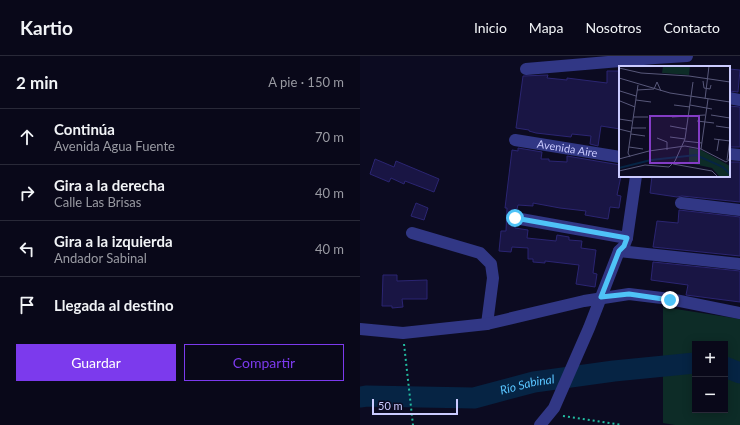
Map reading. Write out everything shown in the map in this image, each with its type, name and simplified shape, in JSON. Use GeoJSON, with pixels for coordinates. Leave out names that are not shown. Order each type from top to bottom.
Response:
{"type":"FeatureCollection","features":[{"type":"Feature","properties":{"kind":"street"},"geometry":{"type":"LineString","coordinates":[[526,69],[655,60],[688,56]]}},
{"type":"Feature","properties":{"kind":"street"},"geometry":{"type":"LineString","coordinates":[[730,98],[740,100]]}},
{"type":"Feature","properties":{"kind":"street","name":"Avenida Aire"},"geometry":{"type":"LineString","coordinates":[[515,140],[619,157]]}},
{"type":"Feature","properties":{"kind":"street"},"geometry":{"type":"LineString","coordinates":[[730,154],[740,155]]}},
{"type":"Feature","properties":{"kind":"street"},"geometry":{"type":"LineString","coordinates":[[540,425],[552,411],[589,328],[619,251],[624,246],[627,238],[636,177]]}},
{"type":"Feature","properties":{"kind":"street"},"geometry":{"type":"LineString","coordinates":[[681,203],[740,210]]}},
{"type":"Feature","properties":{"kind":"street"},"geometry":{"type":"LineString","coordinates":[[515,218],[627,238]]}},
{"type":"Feature","properties":{"kind":"street"},"geometry":{"type":"LineString","coordinates":[[412,233],[480,253],[491,264],[493,278],[487,324]]}},
{"type":"Feature","properties":{"kind":"street"},"geometry":{"type":"LineString","coordinates":[[619,251],[740,264]]}},
{"type":"Feature","properties":{"kind":"street"},"geometry":{"type":"LineString","coordinates":[[360,329],[403,333],[487,324],[601,297],[629,294],[740,313]]}},
{"type":"Feature","properties":{"kind":"path"},"geometry":{"type":"LineString","coordinates":[[405,352],[412,425]]}},
{"type":"Feature","properties":{"kind":"path"},"geometry":{"type":"LineString","coordinates":[[552,411],[622,425]]}},
{"type":"Feature","properties":{"kind":"green space"},"geometry":{"type":"Polygon","coordinates":[[[663,307],[740,319],[740,425],[675,425],[663,423],[663,307]]]}},
{"type":"Feature","properties":{"kind":"building"},"geometry":{"type":"Polygon","coordinates":[[[730,69],[740,70],[738,92],[730,91],[730,69]]]}},
{"type":"Feature","properties":{"kind":"building"},"geometry":{"type":"Polygon","coordinates":[[[607,71],[619,71],[619,129],[601,126],[598,146],[590,144],[591,136],[572,134],[571,137],[536,133],[529,130],[516,128],[523,76],[548,75],[547,78],[567,80],[567,78],[607,83],[607,71]]]}},
{"type":"Feature","properties":{"kind":"building"},"geometry":{"type":"Polygon","coordinates":[[[730,106],[740,107],[740,147],[730,147],[730,106]]]}},
{"type":"Feature","properties":{"kind":"building"},"geometry":{"type":"Polygon","coordinates":[[[518,148],[542,152],[541,159],[549,159],[549,161],[567,162],[567,156],[619,165],[619,177],[621,177],[617,195],[621,196],[619,208],[610,207],[608,219],[585,215],[586,211],[533,203],[533,206],[518,205],[517,209],[508,216],[508,221],[510,224],[515,226],[515,228],[528,230],[527,238],[556,241],[557,235],[569,237],[569,240],[582,241],[581,248],[596,250],[593,273],[597,274],[595,287],[576,284],[579,265],[545,261],[545,263],[533,262],[533,259],[528,259],[528,248],[512,247],[511,252],[499,251],[501,231],[506,231],[507,208],[505,208],[512,150],[518,151],[518,148]]]}},
{"type":"Feature","properties":{"kind":"building"},"geometry":{"type":"Polygon","coordinates":[[[375,159],[394,167],[396,161],[439,179],[434,192],[405,181],[404,184],[391,178],[389,182],[370,174],[375,159]]]}},
{"type":"Feature","properties":{"kind":"building"},"geometry":{"type":"Polygon","coordinates":[[[730,162],[740,162],[740,202],[682,196],[677,197],[650,193],[652,177],[730,177],[730,162]]]}},
{"type":"Feature","properties":{"kind":"building"},"geometry":{"type":"Polygon","coordinates":[[[416,203],[428,208],[424,220],[411,216],[416,203]]]}},
{"type":"Feature","properties":{"kind":"building"},"geometry":{"type":"Polygon","coordinates":[[[679,210],[740,217],[740,256],[653,247],[657,221],[678,223],[679,210]]]}},
{"type":"Feature","properties":{"kind":"building"},"geometry":{"type":"Polygon","coordinates":[[[653,262],[740,271],[740,302],[686,295],[688,285],[651,280],[653,262]]]}},
{"type":"Feature","properties":{"kind":"building"},"geometry":{"type":"Polygon","coordinates":[[[383,275],[397,275],[397,281],[427,280],[427,299],[402,299],[403,307],[392,308],[392,306],[382,306],[383,275]]]}},
{"type":"Feature","properties":{"kind":"waterway","name":"Río Sabinal"},"geometry":{"type":"LineString","coordinates":[[360,397],[474,398],[534,382],[614,371],[692,363]]}},
{"type":"Feature","properties":{"kind":"waterway","name":"Río Sabinal"},"geometry":{"type":"LineString","coordinates":[[728,368],[740,373]]}},
{"type":"Feature","properties":{"kind":"route"},"geometry":{"type":"LineString","coordinates":[[515,218],[627,238],[624,246],[619,251],[601,297],[629,294],[670,300]]}}]}
